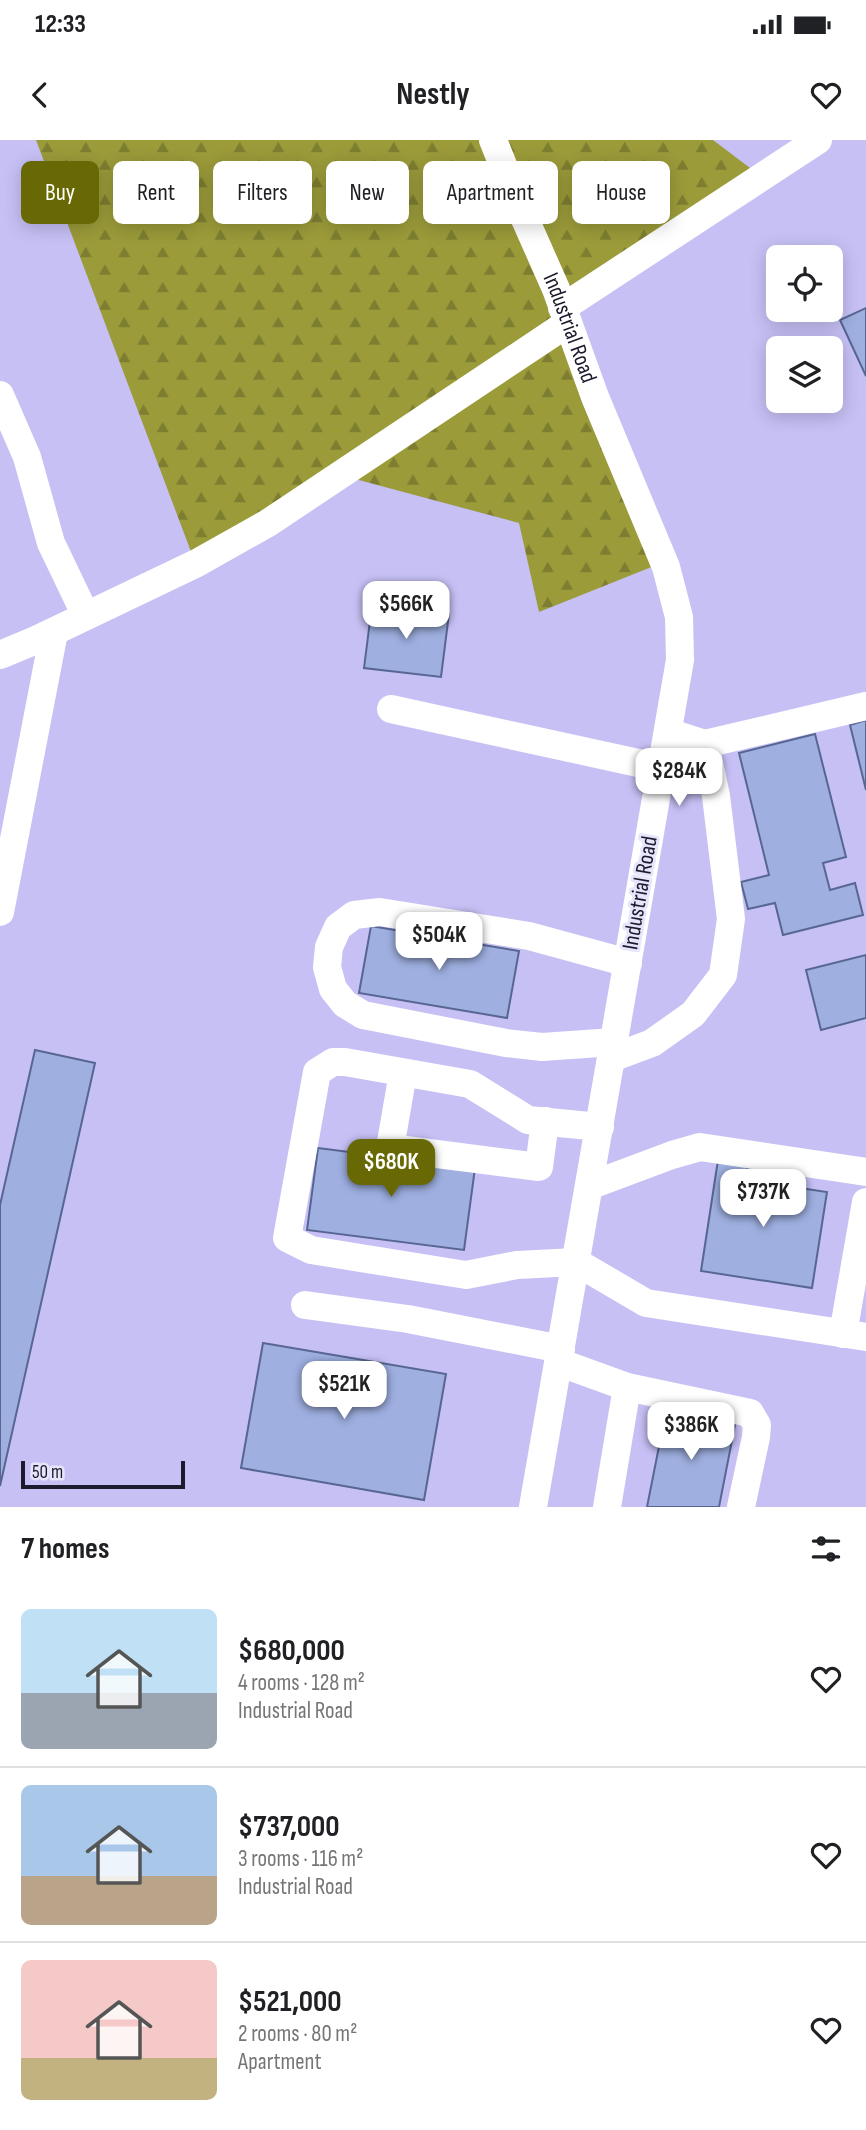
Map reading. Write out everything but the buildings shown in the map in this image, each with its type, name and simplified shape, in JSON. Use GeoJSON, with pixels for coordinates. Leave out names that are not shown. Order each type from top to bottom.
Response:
{"type":"FeatureCollection","features":[{"type":"Feature","properties":{"kind":"street","name":"Industrial Road"},"geometry":{"type":"LineString","coordinates":[[494,140],[595,397],[666,567],[679,617],[680,660],[533,1507]]}},
{"type":"Feature","properties":{"kind":"street"},"geometry":{"type":"LineString","coordinates":[[0,654],[86,617],[268,523],[818,140]]}},
{"type":"Feature","properties":{"kind":"street"},"geometry":{"type":"LineString","coordinates":[[0,395],[27,457],[51,543],[86,617]]}},
{"type":"Feature","properties":{"kind":"street"},"geometry":{"type":"LineString","coordinates":[[0,912],[54,632]]}},
{"type":"Feature","properties":{"kind":"street"},"geometry":{"type":"LineString","coordinates":[[668,732],[705,744],[866,706]]}},
{"type":"Feature","properties":{"kind":"street"},"geometry":{"type":"LineString","coordinates":[[391,709],[661,768]]}},
{"type":"Feature","properties":{"kind":"street"},"geometry":{"type":"LineString","coordinates":[[628,963],[529,936],[380,912],[354,915],[338,927],[329,947],[327,967],[334,989],[345,1004],[363,1015],[506,1043],[542,1047],[613,1050],[652,1043],[693,1014],[723,975],[731,919],[716,796],[705,744]]}},
{"type":"Feature","properties":{"kind":"street"},"geometry":{"type":"LineString","coordinates":[[600,1127],[528,1120],[470,1084],[333,1062],[317,1072],[287,1238],[311,1251],[466,1275],[517,1265],[576,1262],[646,1303],[855,1336],[866,1202]]}},
{"type":"Feature","properties":{"kind":"street"},"geometry":{"type":"LineString","coordinates":[[403,1073],[390,1148],[539,1167],[545,1121]]}},
{"type":"Feature","properties":{"kind":"street"},"geometry":{"type":"LineString","coordinates":[[589,1186],[700,1147],[866,1172]]}},
{"type":"Feature","properties":{"kind":"street"},"geometry":{"type":"LineString","coordinates":[[305,1305],[408,1319],[559,1356],[627,1387],[750,1413],[757,1425],[741,1507]]}},
{"type":"Feature","properties":{"kind":"street"},"geometry":{"type":"LineString","coordinates":[[607,1507],[627,1387]]}},
{"type":"Feature","properties":{"kind":"green space"},"geometry":{"type":"Polygon","coordinates":[[[36,140],[713,140],[762,177],[561,305],[664,562],[539,612],[519,523],[340,475],[196,565],[68,224],[99,224],[99,161],[44,161],[36,140]]]}}]}
